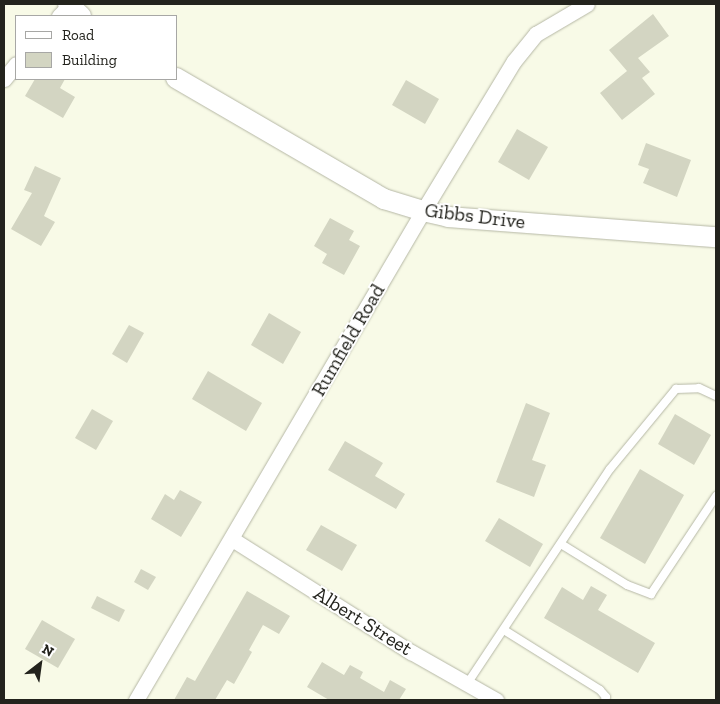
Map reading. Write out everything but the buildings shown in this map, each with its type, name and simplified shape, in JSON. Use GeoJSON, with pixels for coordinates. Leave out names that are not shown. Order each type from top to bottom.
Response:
{"type":"FeatureCollection","features":[{"type":"Feature","properties":{"kind":"street","name":"Rumfield Road"},"geometry":{"type":"LineString","coordinates":[[136,700],[423,211],[514,61],[536,34],[586,4]]}},
{"type":"Feature","properties":{"kind":"street"},"geometry":{"type":"LineString","coordinates":[[4,79],[15,65]]}},
{"type":"Feature","properties":{"kind":"street","name":"Gibbs Drive"},"geometry":{"type":"LineString","coordinates":[[178,79],[384,199],[423,211],[448,217],[716,237]]}},
{"type":"Feature","properties":{"kind":"street","name":"Albert Street"},"geometry":{"type":"LineString","coordinates":[[232,539],[411,652],[496,700]]}},
{"type":"Feature","properties":{"kind":"lane"},"geometry":{"type":"LineString","coordinates":[[467,684],[610,469],[676,389],[699,388],[716,396]]}},
{"type":"Feature","properties":{"kind":"lane"},"geometry":{"type":"LineString","coordinates":[[561,544],[627,585],[651,594],[716,496]]}},
{"type":"Feature","properties":{"kind":"lane"},"geometry":{"type":"LineString","coordinates":[[504,630],[600,690],[606,697],[605,700]]}}]}
